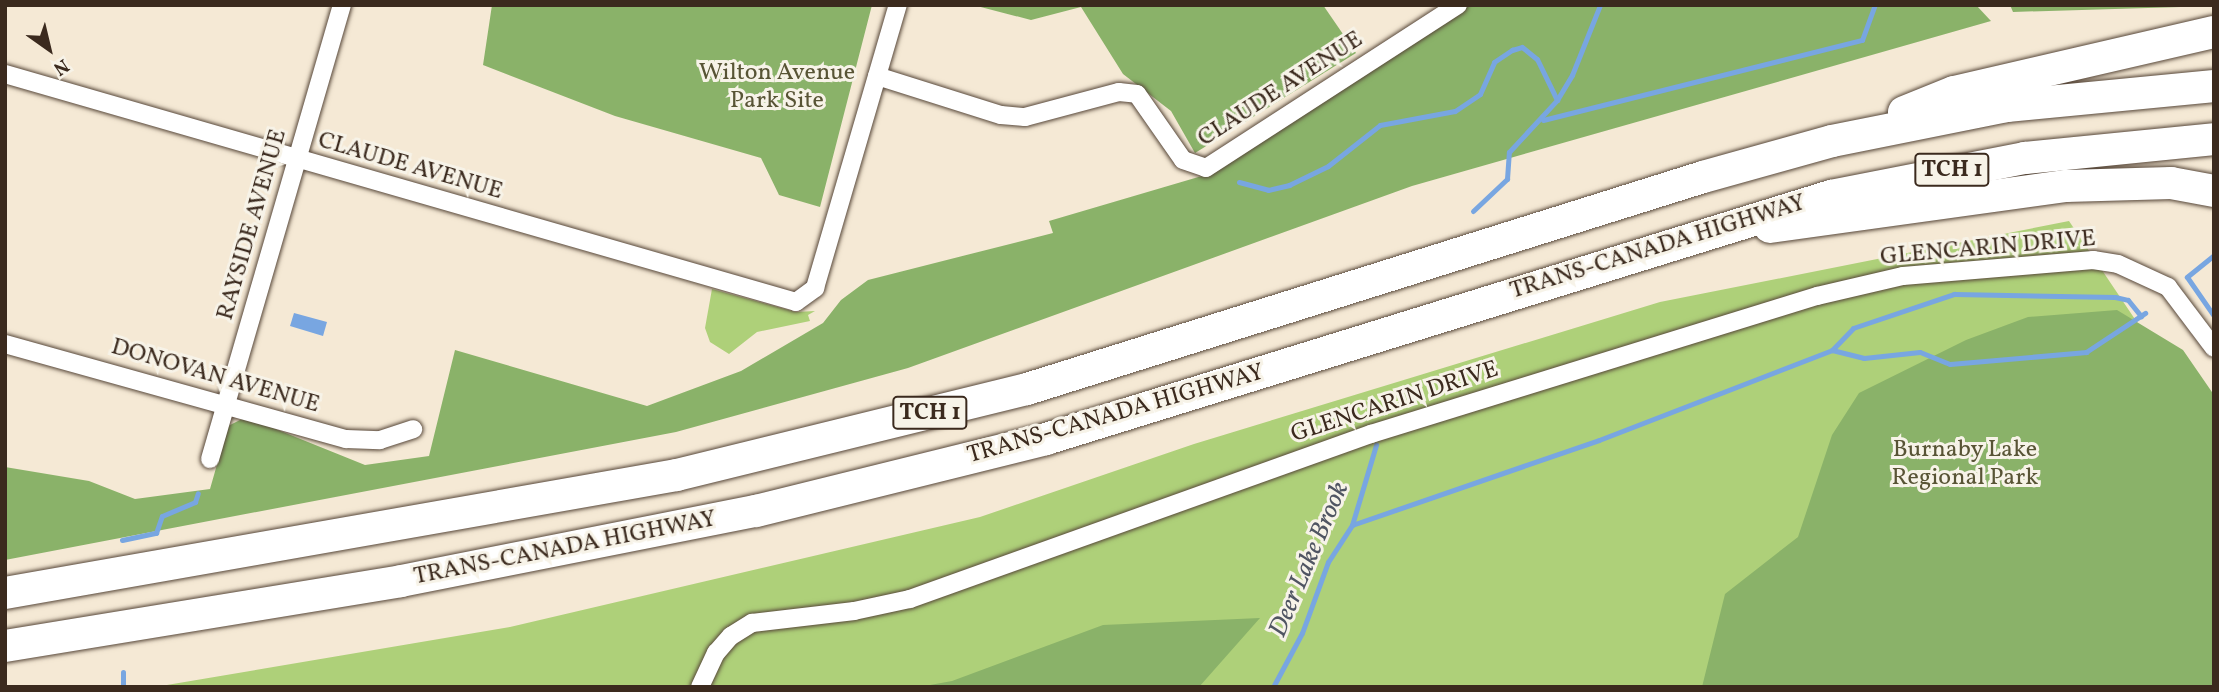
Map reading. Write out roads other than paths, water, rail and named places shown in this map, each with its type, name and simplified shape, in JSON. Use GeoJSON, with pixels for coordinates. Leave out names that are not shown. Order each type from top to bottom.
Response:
{"type":"FeatureCollection","features":[{"type":"Feature","properties":{"kind":"highway"},"geometry":{"type":"LineString","coordinates":[[1832,141],[1954,92],[2214,32]]}},
{"type":"Feature","properties":{"kind":"highway","name":"TRANS-CANADA HIGHWAY"},"geometry":{"type":"LineString","coordinates":[[5,593],[539,502],[794,448],[1178,344],[1703,177],[1832,141],[2007,106],[2214,86]]}},
{"type":"Feature","properties":{"kind":"highway","name":"TRANS-CANADA HIGHWAY"},"geometry":{"type":"LineString","coordinates":[[5,646],[574,550],[873,482],[1171,402],[1695,234],[1926,174],[2121,145],[2214,139]]}},
{"type":"Feature","properties":{"kind":"highway"},"geometry":{"type":"LineString","coordinates":[[1695,234],[1826,222],[1945,200],[2066,186],[2171,183],[2214,191]]}},
{"type":"Feature","properties":{"kind":"street","name":"RAYSIDE AVENUE"},"geometry":{"type":"LineString","coordinates":[[210,459],[342,5]]}},
{"type":"Feature","properties":{"kind":"street"},"geometry":{"type":"LineString","coordinates":[[877,76],[898,5]]}},
{"type":"Feature","properties":{"kind":"street","name":"CLAUDE AVENUE"},"geometry":{"type":"LineString","coordinates":[[5,74],[708,280],[793,302],[802,300],[815,288],[877,76],[1001,115],[1025,117],[1119,92],[1137,94],[1183,160],[1200,168],[1212,165],[1458,5]]}},
{"type":"Feature","properties":{"kind":"street","name":"GLENCARIN DRIVE"},"geometry":{"type":"LineString","coordinates":[[700,687],[716,653],[731,636],[752,624],[854,611],[911,598],[1371,434],[1817,296],[1903,276],[2093,260],[2146,274],[2178,297],[2214,348]]}},
{"type":"Feature","properties":{"kind":"street","name":"DONOVAN AVENUE"},"geometry":{"type":"LineString","coordinates":[[5,344],[346,439],[380,440],[413,429]]}},
{"type":"Feature","properties":{"kind":"water"},"geometry":{"type":"Polygon","coordinates":[[[294,313],[327,322],[323,336],[290,326],[294,313]]]}},
{"type":"Feature","properties":{"kind":"waterway","name":"Deer Lake Brook"},"geometry":{"type":"LineString","coordinates":[[1473,211],[1507,179],[1509,152],[1557,100],[1572,75],[1600,5]]}},
{"type":"Feature","properties":{"kind":"waterway"},"geometry":{"type":"LineString","coordinates":[[1543,120],[1862,40],[1875,5]]}},
{"type":"Feature","properties":{"kind":"waterway"},"geometry":{"type":"LineString","coordinates":[[1239,182],[1268,190],[1289,185],[1328,166],[1380,125],[1455,111],[1480,94],[1494,62],[1522,47],[1537,59],[1557,100]]}},
{"type":"Feature","properties":{"kind":"waterway"},"geometry":{"type":"LineString","coordinates":[[2214,255],[2187,277],[2214,316]]}},
{"type":"Feature","properties":{"kind":"waterway"},"geometry":{"type":"LineString","coordinates":[[1832,350],[1853,328],[1954,294],[2115,297],[2128,300],[2141,316]]}},
{"type":"Feature","properties":{"kind":"waterway"},"geometry":{"type":"LineString","coordinates":[[1352,525],[1599,440],[1832,350],[1864,358],[1920,352],[1950,364],[2086,352],[2145,313]]}},
{"type":"Feature","properties":{"kind":"waterway","name":"Deer Lake Brook"},"geometry":{"type":"LineString","coordinates":[[1273,687],[1302,633],[1328,562],[1352,525],[1376,445]]}},
{"type":"Feature","properties":{"kind":"waterway"},"geometry":{"type":"LineString","coordinates":[[122,540],[156,533],[162,516],[195,502],[198,493]]}},
{"type":"Feature","properties":{"kind":"waterway"},"geometry":{"type":"LineString","coordinates":[[123,672],[123,687]]}},
{"type":"Feature","properties":{"kind":"park label","name":"Wilton Avenue Park Site"},"geometry":{"type":"Point","coordinates":[777,88]}},
{"type":"Feature","properties":{"kind":"park label","name":"Burnaby Lake Regional Park"},"geometry":{"type":"Point","coordinates":[1965,465]}}]}
